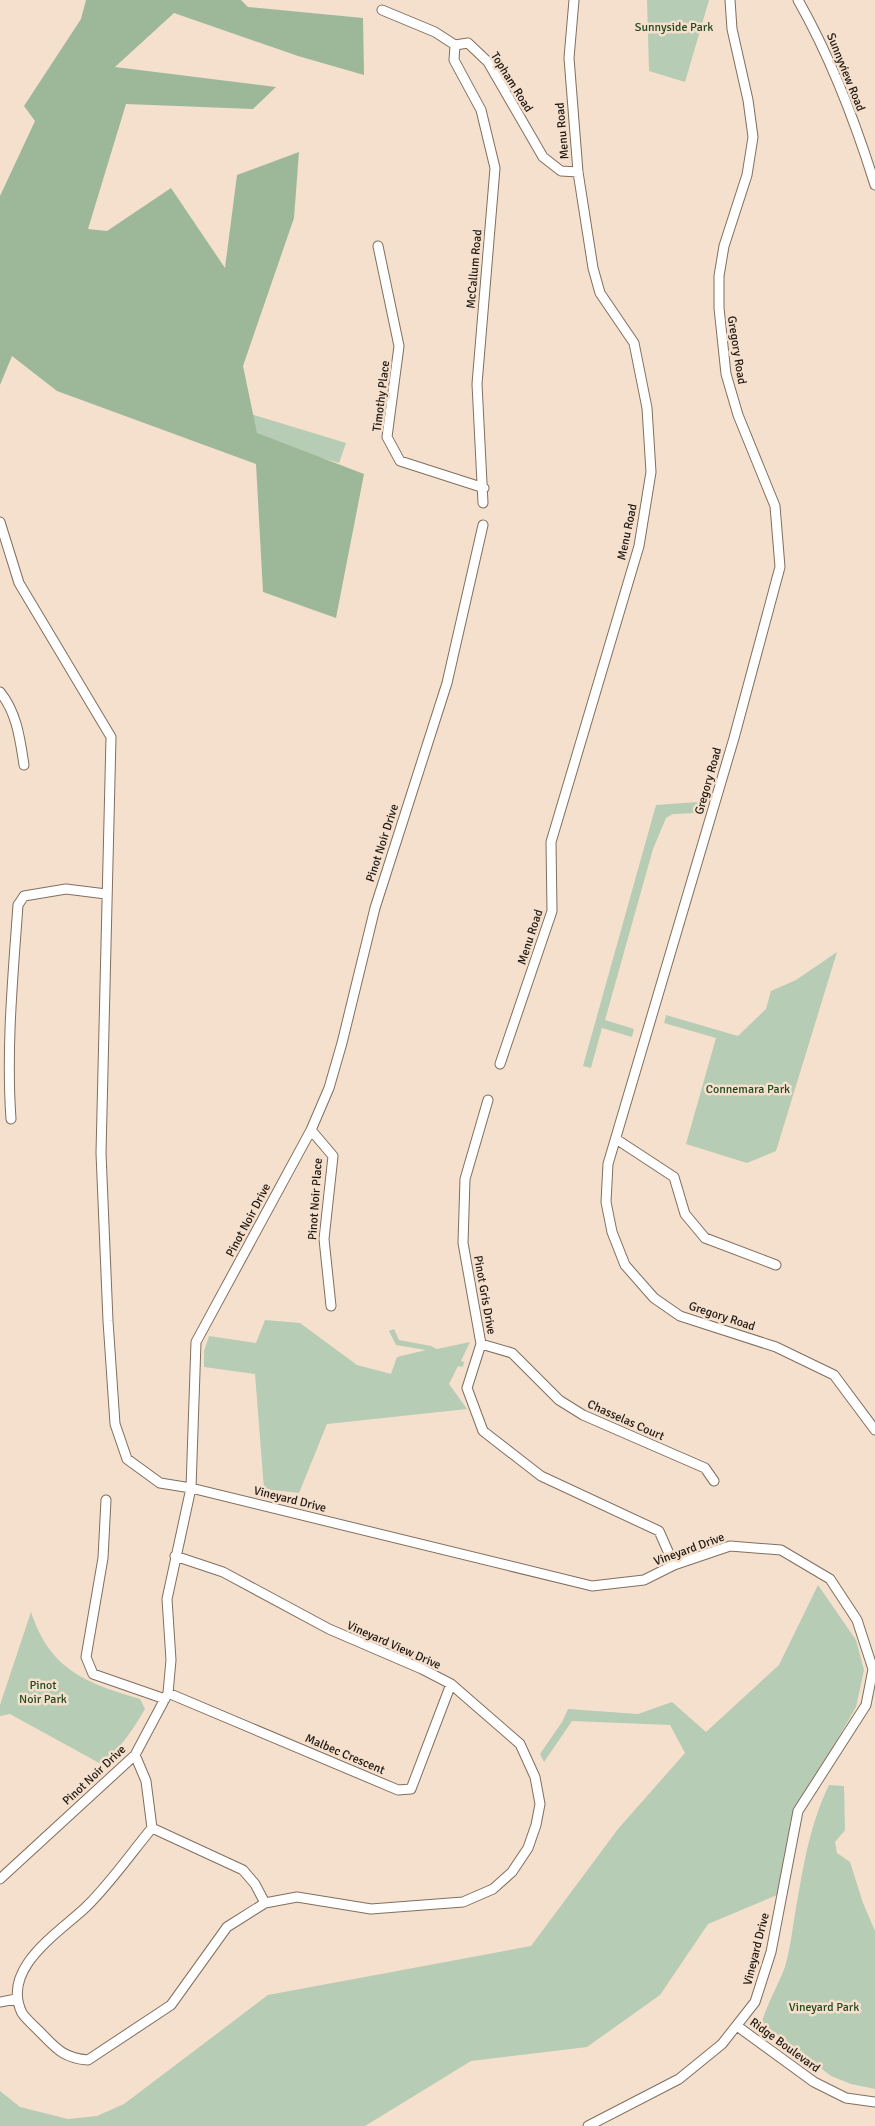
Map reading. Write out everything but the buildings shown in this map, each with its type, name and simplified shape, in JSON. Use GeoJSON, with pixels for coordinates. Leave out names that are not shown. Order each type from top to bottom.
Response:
{"type":"FeatureCollection","features":[{"type":"Feature","properties":{"kind":"street","name":"Menu Road"},"geometry":{"type":"LineString","coordinates":[[500,1064],[552,911],[551,842],[639,546],[651,472],[647,408],[634,343],[600,293],[593,268],[578,172],[568,58],[574,0]]}},
{"type":"Feature","properties":{"kind":"street","name":"Gregory Road"},"geometry":{"type":"LineString","coordinates":[[730,0],[732,29],[748,100],[753,137],[747,175],[724,246],[719,276],[718,308],[726,374],[738,415],[775,506],[780,567],[731,747],[608,1164],[606,1202],[612,1232],[625,1265],[654,1298],[680,1316],[776,1347],[834,1375],[875,1430]]}},
{"type":"Feature","properties":{"kind":"street","name":"Sunnyview Road"},"geometry":{"type":"LineString","coordinates":[[798,0],[818,35],[863,146],[875,185]]}},
{"type":"Feature","properties":{"kind":"street","name":"Topham Road"},"geometry":{"type":"LineString","coordinates":[[382,10],[435,32],[455,45],[468,43],[488,62],[543,157],[561,171],[578,172]]}},
{"type":"Feature","properties":{"kind":"street","name":"McCallum Road"},"geometry":{"type":"LineString","coordinates":[[455,45],[454,60],[481,110],[495,168],[477,384],[484,503]]}},
{"type":"Feature","properties":{"kind":"street","name":"Timothy Place"},"geometry":{"type":"LineString","coordinates":[[378,246],[399,346],[387,437],[400,461],[484,488]]}},
{"type":"Feature","properties":{"kind":"street","name":"Vineyard Drive"},"geometry":{"type":"LineString","coordinates":[[0,522],[19,582],[111,737],[101,1153],[108,1321],[115,1424],[127,1459],[160,1483],[191,1488],[592,1586],[644,1580],[674,1565],[730,1546],[781,1550],[830,1579],[857,1620],[873,1669],[866,1704],[798,1811],[770,1952],[755,2002],[722,2044],[679,2079],[588,2126]]}},
{"type":"Feature","properties":{"kind":"street","name":"Pinot Noir Drive"},"geometry":{"type":"LineString","coordinates":[[0,1880],[135,1755],[167,1696],[171,1660],[167,1599],[191,1488],[196,1342],[311,1130],[329,1088],[375,908],[447,682],[483,525]]}},
{"type":"Feature","properties":{"kind":"street"},"geometry":{"type":"LineString","coordinates":[[0,692],[8,702],[19,732],[24,765]]}},
{"type":"Feature","properties":{"kind":"street"},"geometry":{"type":"LineString","coordinates":[[11,1119],[4,1086],[18,905],[24,896],[66,890],[106,894]]}},
{"type":"Feature","properties":{"kind":"street","name":"Pinot Gris Drive"},"geometry":{"type":"LineString","coordinates":[[488,1100],[465,1179],[463,1234],[481,1344],[467,1388],[483,1431],[541,1476],[658,1531],[674,1565]]}},
{"type":"Feature","properties":{"kind":"street","name":"Pinot Noir Place"},"geometry":{"type":"LineString","coordinates":[[311,1130],[333,1156],[324,1239],[331,1306]]}},
{"type":"Feature","properties":{"kind":"street"},"geometry":{"type":"LineString","coordinates":[[616,1139],[674,1176],[685,1214],[705,1238],[776,1265]]}},
{"type":"Feature","properties":{"kind":"street","name":"Chasselas Court"},"geometry":{"type":"LineString","coordinates":[[481,1344],[512,1353],[559,1400],[583,1416],[705,1468],[714,1481]]}},
{"type":"Feature","properties":{"kind":"street"},"geometry":{"type":"LineString","coordinates":[[106,1500],[103,1558],[86,1657],[93,1674],[167,1696]]}},
{"type":"Feature","properties":{"kind":"street","name":"Vineyard View Drive"},"geometry":{"type":"LineString","coordinates":[[16,1999],[22,2013],[62,2054],[74,2059],[88,2060],[171,2005],[227,1927],[265,1903],[297,1897],[372,1909],[463,1902],[493,1889],[512,1872],[528,1848],[536,1825],[540,1804],[535,1777],[520,1744],[451,1684],[329,1629],[223,1572],[175,1556]]}},
{"type":"Feature","properties":{"kind":"street","name":"Malbec Crescent"},"geometry":{"type":"LineString","coordinates":[[167,1696],[398,1790],[411,1789],[451,1684]]}},
{"type":"Feature","properties":{"kind":"street"},"geometry":{"type":"LineString","coordinates":[[0,2002],[16,1999],[15,1984],[19,1969],[31,1953],[87,1907],[152,1828],[146,1781],[135,1755]]}},
{"type":"Feature","properties":{"kind":"street"},"geometry":{"type":"LineString","coordinates":[[152,1828],[243,1870],[255,1884],[265,1903]]}},
{"type":"Feature","properties":{"kind":"street","name":"Ridge Boulevard"},"geometry":{"type":"LineString","coordinates":[[737,2026],[814,2082],[846,2098],[875,2102]]}},
{"type":"Feature","properties":{"kind":"green space"},"geometry":{"type":"Polygon","coordinates":[[[86,0],[241,0],[248,7],[363,18],[364,75],[298,56],[174,13],[115,67],[276,87],[253,109],[126,104],[88,229],[107,231],[171,188],[225,268],[237,175],[299,152],[294,218],[243,366],[257,433],[364,474],[336,618],[263,592],[256,464],[57,391],[12,356],[0,385],[0,196],[35,121],[24,106],[81,19],[86,0]]]}},
{"type":"Feature","properties":{"kind":"green space","name":"Sunnyside Park"},"geometry":{"type":"Polygon","coordinates":[[[647,0],[709,0],[685,82],[649,71],[647,0]]]}},
{"type":"Feature","properties":{"kind":"green space"},"geometry":{"type":"Polygon","coordinates":[[[221,405],[346,443],[339,463],[213,426],[221,405]]]}},
{"type":"Feature","properties":{"kind":"green space"},"geometry":{"type":"Polygon","coordinates":[[[698,802],[695,813],[673,814],[666,818],[653,849],[605,1020],[634,1029],[632,1037],[602,1028],[591,1068],[583,1066],[656,805],[698,802]]]}},
{"type":"Feature","properties":{"kind":"green space","name":"Connemara Park"},"geometry":{"type":"Polygon","coordinates":[[[837,952],[776,1151],[747,1163],[686,1144],[716,1038],[664,1023],[666,1015],[738,1036],[766,1009],[771,991],[796,980],[837,952]]]}},
{"type":"Feature","properties":{"kind":"green space"},"geometry":{"type":"Polygon","coordinates":[[[265,1320],[300,1323],[357,1365],[391,1374],[397,1357],[426,1350],[396,1345],[389,1331],[394,1329],[399,1340],[431,1346],[437,1349],[470,1342],[461,1361],[464,1362],[463,1367],[458,1366],[449,1384],[467,1409],[327,1424],[299,1493],[264,1489],[255,1374],[204,1367],[204,1351],[209,1336],[256,1343],[265,1320]]]}},
{"type":"Feature","properties":{"kind":"green space"},"geometry":{"type":"Polygon","coordinates":[[[818,1585],[856,1640],[864,1670],[856,1707],[791,1820],[777,1895],[708,1924],[660,1995],[587,2047],[471,2061],[365,2126],[0,2126],[0,2091],[20,2107],[68,2119],[97,2116],[124,2104],[268,1995],[531,1946],[618,1829],[685,1753],[670,1725],[572,1721],[544,1762],[540,1754],[562,1722],[568,1709],[638,1714],[672,1702],[706,1732],[779,1665],[818,1585]]]}},
{"type":"Feature","properties":{"kind":"green space","name":"Pinot Noir Park"},"geometry":{"type":"Polygon","coordinates":[[[31,1612],[48,1648],[60,1661],[87,1680],[140,1699],[145,1709],[126,1739],[101,1764],[10,1714],[0,1716],[0,1705],[31,1612]]]}},
{"type":"Feature","properties":{"kind":"green space","name":"Vineyard Park"},"geometry":{"type":"Polygon","coordinates":[[[829,1785],[844,1786],[845,1830],[835,1842],[837,1853],[850,1862],[863,1903],[875,1931],[875,2089],[851,2084],[831,2076],[762,2023],[785,1967],[808,1848],[816,1816],[829,1785]]]}}]}
